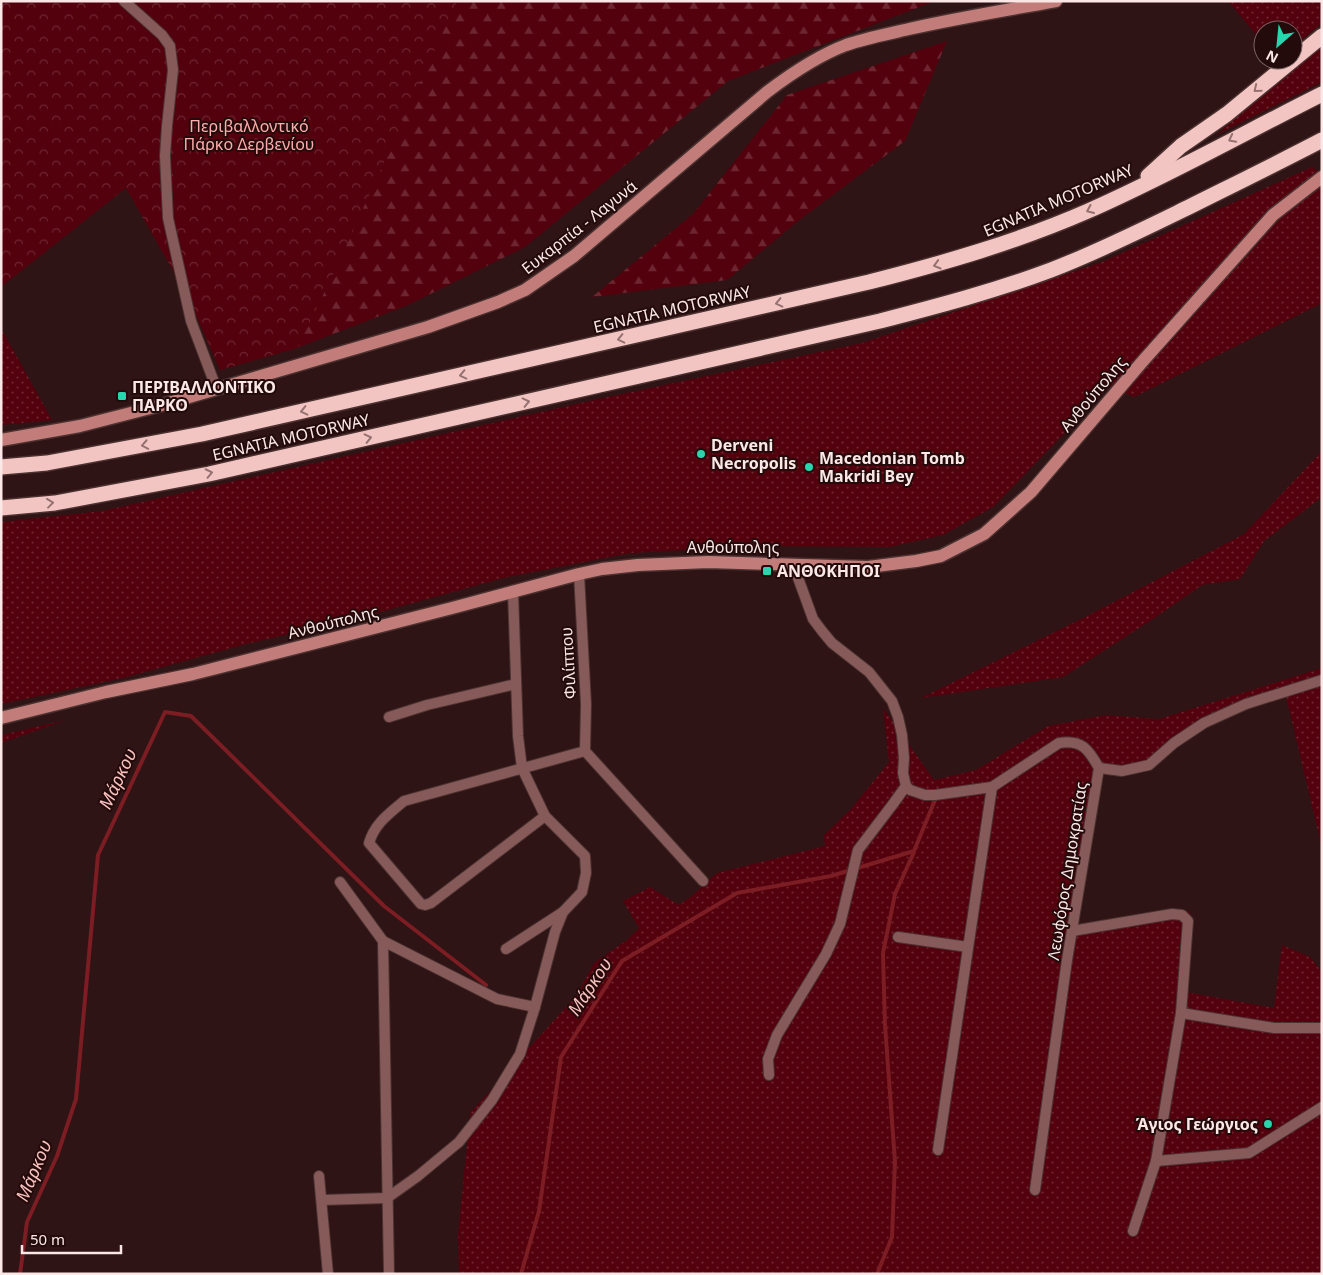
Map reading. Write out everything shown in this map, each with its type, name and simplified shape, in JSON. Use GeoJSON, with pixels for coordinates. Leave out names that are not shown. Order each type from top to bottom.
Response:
{"type":"FeatureCollection","features":[{"type":"Feature","properties":{"kind":"highway"},"geometry":{"type":"LineString","coordinates":[[1134,189],[1181,146],[1227,114],[1322,36]]}},
{"type":"Feature","properties":{"kind":"highway","name":"EGNATIA MOTORWAY"},"geometry":{"type":"LineString","coordinates":[[1,467],[47,463],[202,434],[869,282],[931,266],[991,248],[1088,211],[1322,94]]}},
{"type":"Feature","properties":{"kind":"highway","name":"EGNATIA MOTORWAY"},"geometry":{"type":"LineString","coordinates":[[1,508],[55,503],[209,474],[880,322],[942,305],[1043,273],[1105,247],[1319,142]]}},
{"type":"Feature","properties":{"kind":"street"},"geometry":{"type":"LineString","coordinates":[[124,1],[162,35],[170,46],[174,70],[166,126],[165,156],[168,218],[191,321],[217,390]]}},
{"type":"Feature","properties":{"kind":"street","name":"Ευκαρπία - Λαγυνά"},"geometry":{"type":"LineString","coordinates":[[1,440],[89,424],[217,390],[428,327],[490,306],[525,290],[574,256],[767,92],[792,72],[819,57],[846,45],[876,36],[1056,1]]}},
{"type":"Feature","properties":{"kind":"street","name":"Ανθούπολης"},"geometry":{"type":"LineString","coordinates":[[1,718],[106,692],[193,674],[579,574],[638,565],[671,563],[868,567],[941,556],[984,534],[1031,492],[1142,362],[1272,215],[1322,177]]}},
{"type":"Feature","properties":{"kind":"street"},"geometry":{"type":"LineString","coordinates":[[769,1075],[768,1059],[777,1035],[826,954],[840,924],[858,850],[906,786],[903,772],[902,735],[892,701],[869,672],[832,643],[822,631],[814,619],[793,564]]}},
{"type":"Feature","properties":{"kind":"street","name":"Φιλίππου"},"geometry":{"type":"LineString","coordinates":[[579,574],[586,704],[585,751]]}},
{"type":"Feature","properties":{"kind":"street"},"geometry":{"type":"LineString","coordinates":[[506,949],[563,912],[582,892],[586,873],[585,856],[545,816],[522,768],[518,736],[512,592]]}},
{"type":"Feature","properties":{"kind":"street"},"geometry":{"type":"LineString","coordinates":[[1099,768],[1122,770],[1149,765],[1174,743],[1204,723],[1246,704],[1322,680]]}},
{"type":"Feature","properties":{"kind":"street"},"geometry":{"type":"LineString","coordinates":[[389,717],[442,701],[516,684]]}},
{"type":"Feature","properties":{"kind":"street","name":"Λεωφόρος Δημοκρατίας"},"geometry":{"type":"LineString","coordinates":[[906,786],[916,793],[925,795],[948,794],[992,787],[1060,743],[1070,741],[1085,748],[1099,768],[1072,931],[1035,1190]]}},
{"type":"Feature","properties":{"kind":"street"},"geometry":{"type":"LineString","coordinates":[[545,816],[426,905],[421,904],[369,843],[372,833],[380,820],[404,801],[585,751],[703,881]]}},
{"type":"Feature","properties":{"kind":"street"},"geometry":{"type":"LineString","coordinates":[[938,1150],[992,787]]}},
{"type":"Feature","properties":{"kind":"street"},"geometry":{"type":"LineString","coordinates":[[340,882],[383,941],[497,999],[536,1007]]}},
{"type":"Feature","properties":{"kind":"street"},"geometry":{"type":"LineString","coordinates":[[322,1200],[387,1198],[418,1176],[459,1142],[476,1122],[520,1054],[536,1007],[555,932],[563,912]]}},
{"type":"Feature","properties":{"kind":"street"},"geometry":{"type":"LineString","coordinates":[[1072,931],[1172,914],[1182,915],[1188,921],[1181,1014],[1156,1162],[1133,1231]]}},
{"type":"Feature","properties":{"kind":"street"},"geometry":{"type":"LineString","coordinates":[[898,937],[968,947]]}},
{"type":"Feature","properties":{"kind":"street"},"geometry":{"type":"LineString","coordinates":[[383,941],[389,1274]]}},
{"type":"Feature","properties":{"kind":"street"},"geometry":{"type":"LineString","coordinates":[[1181,1014],[1274,1028],[1322,1028]]}},
{"type":"Feature","properties":{"kind":"street"},"geometry":{"type":"LineString","coordinates":[[1156,1162],[1249,1153],[1322,1107]]}},
{"type":"Feature","properties":{"kind":"street"},"geometry":{"type":"LineString","coordinates":[[319,1176],[328,1274]]}},
{"type":"Feature","properties":{"kind":"green space","name":"Περιβαλλοντικό Πάρκο Δερβενίου"},"geometry":{"type":"Polygon","coordinates":[[[1,1],[457,1],[333,275],[297,348],[220,370],[188,297],[126,188],[1,287],[1,1]]]}},
{"type":"Feature","properties":{"kind":"green space"},"geometry":{"type":"Polygon","coordinates":[[[254,1],[935,1],[728,81],[525,247],[408,305],[297,348],[220,370],[254,1]]]}},
{"type":"Feature","properties":{"kind":"green space"},"geometry":{"type":"Polygon","coordinates":[[[1228,1],[1322,1],[1322,23],[1303,39],[1303,20],[1253,20],[1253,31],[1228,1]]]}},
{"type":"Feature","properties":{"kind":"green space"},"geometry":{"type":"Polygon","coordinates":[[[947,41],[905,141],[798,221],[727,280],[592,297],[693,214],[787,95],[947,41]]]}},
{"type":"Feature","properties":{"kind":"green space"},"geometry":{"type":"Polygon","coordinates":[[[1322,45],[1322,82],[1216,135],[1293,70],[1303,70],[1303,61],[1322,45]]]}},
{"type":"Feature","properties":{"kind":"green space","name":"Derveni Necropolis"},"geometry":{"type":"Polygon","coordinates":[[[1312,167],[1322,174],[1322,303],[1134,397],[1110,386],[993,507],[943,535],[889,547],[753,546],[630,553],[503,578],[366,616],[246,644],[123,678],[1,704],[1,522],[102,511],[594,400],[862,343],[1102,262],[1312,167]]]}},
{"type":"Feature","properties":{"kind":"green space"},"geometry":{"type":"Polygon","coordinates":[[[1,328],[52,420],[1,425],[1,328]]]}},
{"type":"Feature","properties":{"kind":"green space"},"geometry":{"type":"Polygon","coordinates":[[[1322,451],[1322,497],[1264,541],[1240,579],[1202,585],[1063,677],[921,698],[1087,616],[1244,534],[1322,451]]]}},
{"type":"Feature","properties":{"kind":"green space"},"geometry":{"type":"Polygon","coordinates":[[[1322,668],[1322,848],[1285,692],[1204,723],[1149,765],[1099,769],[1073,931],[1190,911],[1186,992],[1274,1008],[1282,945],[1310,957],[1322,972],[1322,1274],[459,1274],[458,1235],[470,1113],[577,995],[594,963],[627,940],[639,928],[623,901],[650,887],[679,905],[717,873],[825,846],[824,835],[851,809],[889,762],[883,708],[934,780],[976,770],[1048,726],[1106,715],[1159,719],[1322,668]]]}},
{"type":"Feature","properties":{"kind":"green space"},"geometry":{"type":"Polygon","coordinates":[[[66,720],[1,743],[1,735],[66,720]]]}},
{"type":"Feature","properties":{"kind":"waterway","name":"Μάρκου"},"geometry":{"type":"LineString","coordinates":[[20,1274],[27,1222],[57,1156],[76,1099],[98,855],[165,712],[191,716],[384,906],[486,985]]}},
{"type":"Feature","properties":{"kind":"waterway","name":"Μάρκου"},"geometry":{"type":"LineString","coordinates":[[521,1274],[539,1211],[561,1057],[622,961],[737,893],[831,876],[914,851],[935,800]]}},
{"type":"Feature","properties":{"kind":"waterway","name":"Μάρκου"},"geometry":{"type":"LineString","coordinates":[[877,1274],[892,1237],[895,1162],[885,1025],[883,953],[895,894],[914,852]]}},
{"type":"Feature","properties":{"kind":"place","name":"ΠΕΡΙΒΑΛΛΟΝΤΙΚΟ ΠΑΡΚΟ"},"geometry":{"type":"Point","coordinates":[122,396]}},
{"type":"Feature","properties":{"kind":"place","name":"Derveni Necropolis"},"geometry":{"type":"Point","coordinates":[701,454]}},
{"type":"Feature","properties":{"kind":"place","name":"Macedonian Tomb Makridi Bey"},"geometry":{"type":"Point","coordinates":[809,467]}},
{"type":"Feature","properties":{"kind":"place","name":"ΑΝΘΟΚΗΠΟΙ"},"geometry":{"type":"Point","coordinates":[767,571]}},
{"type":"Feature","properties":{"kind":"place","name":"Άγιος Γεώργιος"},"geometry":{"type":"Point","coordinates":[1268,1124]}}]}
